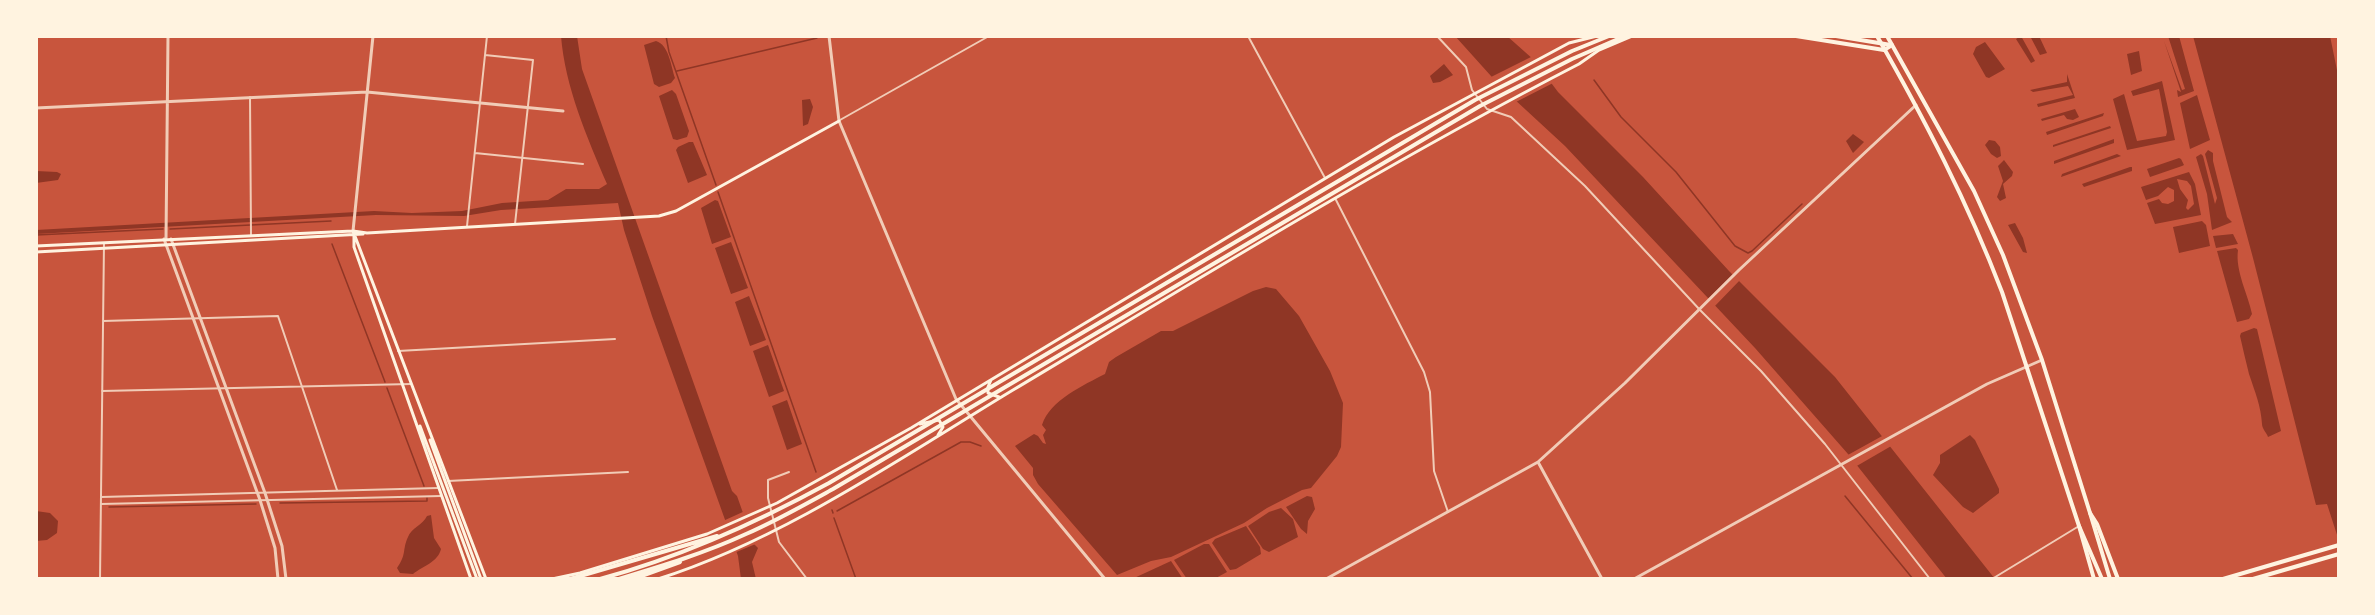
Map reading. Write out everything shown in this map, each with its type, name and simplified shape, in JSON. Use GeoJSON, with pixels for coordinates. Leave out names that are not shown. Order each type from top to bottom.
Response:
{"type":"FeatureCollection","features":[{"type":"Feature","properties":{"kind":"main road"},"geometry":{"type":"LineString","coordinates":[[552,579],[580,573],[707,534],[777,503],[911,428],[1325,178],[1569,43],[1597,36]]}},
{"type":"Feature","properties":{"kind":"main road"},"geometry":{"type":"LineString","coordinates":[[600,579],[710,540],[779,511],[1475,100],[1572,51],[1609,36]]}},
{"type":"Feature","properties":{"kind":"main road"},"geometry":{"type":"LineString","coordinates":[[619,579],[719,546],[782,517],[1480,106],[1575,57],[1625,36]]}},
{"type":"Feature","properties":{"kind":"main road"},"geometry":{"type":"LineString","coordinates":[[658,579],[720,555],[785,524],[922,447],[1335,198],[1488,111],[1578,64],[1599,50],[1632,36]]}},
{"type":"Feature","properties":{"kind":"main road"},"geometry":{"type":"LineString","coordinates":[[1796,36],[1884,50],[1892,45]]}},
{"type":"Feature","properties":{"kind":"main road"},"geometry":{"type":"LineString","coordinates":[[1836,36],[1892,45]]}},
{"type":"Feature","properties":{"kind":"main road"},"geometry":{"type":"LineString","coordinates":[[1877,36],[1944,157],[1988,256],[2027,366],[2094,579]]}},
{"type":"Feature","properties":{"kind":"main road"},"geometry":{"type":"LineString","coordinates":[[1887,36],[1983,209],[2003,255],[2042,360],[2110,579]]}},
{"type":"Feature","properties":{"kind":"main road"},"geometry":{"type":"LineString","coordinates":[[36,246],[251,235],[368,233],[642,218],[676,211],[839,121]]}},
{"type":"Feature","properties":{"kind":"main road"},"geometry":{"type":"LineString","coordinates":[[36,252],[354,233]]}},
{"type":"Feature","properties":{"kind":"main road"},"geometry":{"type":"LineString","coordinates":[[354,233],[486,579]]}},
{"type":"Feature","properties":{"kind":"main road"},"geometry":{"type":"LineString","coordinates":[[354,233],[354,247],[405,385],[482,579]]}},
{"type":"Feature","properties":{"kind":"main road"},"geometry":{"type":"LineString","coordinates":[[992,378],[988,384],[988,393],[995,397],[1002,397]]}},
{"type":"Feature","properties":{"kind":"main road"},"geometry":{"type":"LineString","coordinates":[[411,383],[477,579]]}},
{"type":"Feature","properties":{"kind":"main road"},"geometry":{"type":"LineString","coordinates":[[405,385],[438,488],[471,579]]}},
{"type":"Feature","properties":{"kind":"main road"},"geometry":{"type":"LineString","coordinates":[[911,428],[933,420],[939,420],[943,424],[943,430],[922,447]]}},
{"type":"Feature","properties":{"kind":"main road"},"geometry":{"type":"LineString","coordinates":[[2090,513],[2097,524],[2118,579]]}},
{"type":"Feature","properties":{"kind":"main road"},"geometry":{"type":"LineString","coordinates":[[2079,526],[2102,579]]}},
{"type":"Feature","properties":{"kind":"main road"},"geometry":{"type":"LineString","coordinates":[[570,579],[710,540]]}},
{"type":"Feature","properties":{"kind":"main road"},"geometry":{"type":"LineString","coordinates":[[2223,579],[2339,545]]}},
{"type":"Feature","properties":{"kind":"main road"},"geometry":{"type":"LineString","coordinates":[[2253,579],[2339,554]]}},
{"type":"Feature","properties":{"kind":"main road"},"geometry":{"type":"LineString","coordinates":[[633,579],[670,567],[690,557]]}},
{"type":"Feature","properties":{"kind":"street"},"geometry":{"type":"LineString","coordinates":[[168,36],[167,245],[260,500],[275,548],[278,579]]}},
{"type":"Feature","properties":{"kind":"street"},"geometry":{"type":"LineString","coordinates":[[354,233],[373,36]]}},
{"type":"Feature","properties":{"kind":"street"},"geometry":{"type":"LineString","coordinates":[[467,226],[487,36]]}},
{"type":"Feature","properties":{"kind":"street"},"geometry":{"type":"LineString","coordinates":[[829,36],[839,121],[956,399],[1106,579]]}},
{"type":"Feature","properties":{"kind":"street"},"geometry":{"type":"LineString","coordinates":[[839,121],[989,36]]}},
{"type":"Feature","properties":{"kind":"street"},"geometry":{"type":"LineString","coordinates":[[1248,36],[1325,178]]}},
{"type":"Feature","properties":{"kind":"street"},"geometry":{"type":"LineString","coordinates":[[1437,36],[1466,67],[1472,90],[1487,109],[1511,117],[1585,186],[1761,370],[1842,464],[1930,579]]}},
{"type":"Feature","properties":{"kind":"street"},"geometry":{"type":"LineString","coordinates":[[485,55],[533,60],[515,224]]}},
{"type":"Feature","properties":{"kind":"street"},"geometry":{"type":"LineString","coordinates":[[36,108],[367,92],[563,111]]}},
{"type":"Feature","properties":{"kind":"street"},"geometry":{"type":"LineString","coordinates":[[250,97],[251,235]]}},
{"type":"Feature","properties":{"kind":"street"},"geometry":{"type":"LineString","coordinates":[[1326,579],[1538,462],[1625,383],[1739,270],[1916,105]]}},
{"type":"Feature","properties":{"kind":"street"},"geometry":{"type":"LineString","coordinates":[[475,153],[583,164]]}},
{"type":"Feature","properties":{"kind":"street"},"geometry":{"type":"LineString","coordinates":[[1335,198],[1424,372],[1430,392],[1434,471],[1448,512]]}},
{"type":"Feature","properties":{"kind":"street"},"geometry":{"type":"LineString","coordinates":[[167,239],[173,245],[265,493],[282,546],[286,579]]}},
{"type":"Feature","properties":{"kind":"street"},"geometry":{"type":"LineString","coordinates":[[100,579],[104,243]]}},
{"type":"Feature","properties":{"kind":"street"},"geometry":{"type":"LineString","coordinates":[[103,321],[278,316],[337,490]]}},
{"type":"Feature","properties":{"kind":"street"},"geometry":{"type":"LineString","coordinates":[[398,351],[615,339]]}},
{"type":"Feature","properties":{"kind":"street"},"geometry":{"type":"LineString","coordinates":[[1634,579],[1987,384],[2042,360]]}},
{"type":"Feature","properties":{"kind":"street"},"geometry":{"type":"LineString","coordinates":[[102,392],[405,385],[411,383]]}},
{"type":"Feature","properties":{"kind":"street"},"geometry":{"type":"LineString","coordinates":[[1538,462],[1602,579]]}},
{"type":"Feature","properties":{"kind":"street"},"geometry":{"type":"LineString","coordinates":[[448,481],[628,472]]}},
{"type":"Feature","properties":{"kind":"street"},"geometry":{"type":"LineString","coordinates":[[789,472],[768,480],[768,498],[779,542],[807,579]]}},
{"type":"Feature","properties":{"kind":"street"},"geometry":{"type":"LineString","coordinates":[[101,497],[438,488]]}},
{"type":"Feature","properties":{"kind":"street"},"geometry":{"type":"LineString","coordinates":[[100,504],[441,496]]}},
{"type":"Feature","properties":{"kind":"street"},"geometry":{"type":"LineString","coordinates":[[1992,579],[2079,526]]}},
{"type":"Feature","properties":{"kind":"shaded area"},"geometry":{"type":"Polygon","coordinates":[[[561,36],[577,36],[582,69],[732,491],[737,496],[754,544],[758,548],[752,562],[756,579],[741,579],[738,556],[652,316],[624,230],[618,203],[501,210],[464,216],[376,215],[36,234],[36,230],[374,211],[412,213],[462,211],[502,203],[548,200],[566,189],[599,189],[607,184],[572,93],[561,36]]]}},
{"type":"Feature","properties":{"kind":"shaded area"},"geometry":{"type":"Polygon","coordinates":[[[1455,36],[1507,36],[1534,60],[1558,92],[1643,177],[1729,271],[1835,377],[1995,579],[1947,579],[1848,454],[1755,348],[1565,146],[1500,86],[1455,36]]]}},
{"type":"Feature","properties":{"kind":"shaded area"},"geometry":{"type":"Polygon","coordinates":[[[2021,36],[2035,61],[2031,63],[2016,39],[2021,36]]]}},
{"type":"Feature","properties":{"kind":"shaded area"},"geometry":{"type":"Polygon","coordinates":[[[2030,36],[2039,36],[2047,53],[2040,55],[2030,36]]]}},
{"type":"Feature","properties":{"kind":"shaded area"},"geometry":{"type":"Polygon","coordinates":[[[2168,36],[2179,36],[2194,91],[2178,97],[2177,90],[2181,92],[2164,41],[2182,90],[2185,89],[2168,36]]]}},
{"type":"Feature","properties":{"kind":"shaded area"},"geometry":{"type":"Polygon","coordinates":[[[2193,36],[2330,36],[2339,80],[2339,541],[2327,504],[2316,505],[2193,36]]]}},
{"type":"Feature","properties":{"kind":"shaded area"},"geometry":{"type":"Polygon","coordinates":[[[656,41],[667,51],[675,78],[671,83],[659,87],[654,84],[644,45],[656,41]]]}},
{"type":"Feature","properties":{"kind":"shaded area"},"geometry":{"type":"Polygon","coordinates":[[[1985,42],[2005,69],[1989,78],[1986,77],[1973,54],[1976,47],[1985,42]]]}},
{"type":"Feature","properties":{"kind":"shaded area"},"geometry":{"type":"Polygon","coordinates":[[[2139,51],[2142,71],[2131,75],[2127,54],[2139,51]]]}},
{"type":"Feature","properties":{"kind":"shaded area"},"geometry":{"type":"Polygon","coordinates":[[[1444,64],[1453,75],[1433,83],[1430,76],[1444,64]]]}},
{"type":"Feature","properties":{"kind":"shaded area"},"geometry":{"type":"Polygon","coordinates":[[[2067,74],[2075,98],[2038,107],[2037,104],[2073,95],[2068,86],[2033,92],[2030,90],[2067,82],[2067,74]]]}},
{"type":"Feature","properties":{"kind":"shaded area"},"geometry":{"type":"Polygon","coordinates":[[[2162,81],[2175,140],[2127,150],[2113,99],[2124,94],[2137,141],[2166,136],[2159,89],[2133,96],[2131,91],[2162,81]]]}},
{"type":"Feature","properties":{"kind":"shaded area"},"geometry":{"type":"Polygon","coordinates":[[[672,90],[676,94],[689,131],[687,137],[677,140],[673,139],[659,96],[672,90]]]}},
{"type":"Feature","properties":{"kind":"shaded area"},"geometry":{"type":"Polygon","coordinates":[[[2197,95],[2210,140],[2190,149],[2180,103],[2197,95]]]}},
{"type":"Feature","properties":{"kind":"shaded area"},"geometry":{"type":"Polygon","coordinates":[[[810,99],[813,107],[808,124],[803,126],[802,100],[810,99]]]}},
{"type":"Feature","properties":{"kind":"shaded area"},"geometry":{"type":"Polygon","coordinates":[[[2075,109],[2079,117],[2073,120],[2067,119],[2064,115],[2042,121],[2041,119],[2075,109]]]}},
{"type":"Feature","properties":{"kind":"shaded area"},"geometry":{"type":"Polygon","coordinates":[[[2104,113],[2103,116],[2047,135],[2046,132],[2104,113]]]}},
{"type":"Feature","properties":{"kind":"shaded area"},"geometry":{"type":"Polygon","coordinates":[[[2110,126],[2111,128],[2053,147],[2053,145],[2110,126]]]}},
{"type":"Feature","properties":{"kind":"shaded area"},"geometry":{"type":"Polygon","coordinates":[[[1853,134],[1864,142],[1853,153],[1846,141],[1853,134]]]}},
{"type":"Feature","properties":{"kind":"shaded area"},"geometry":{"type":"Polygon","coordinates":[[[2114,139],[2114,143],[2054,164],[2054,161],[2114,139]]]}},
{"type":"Feature","properties":{"kind":"shaded area"},"geometry":{"type":"Polygon","coordinates":[[[1989,140],[1995,141],[2000,147],[2001,156],[1997,158],[1991,154],[1985,145],[1989,140]]]}},
{"type":"Feature","properties":{"kind":"shaded area"},"geometry":{"type":"Polygon","coordinates":[[[693,142],[707,175],[688,183],[676,150],[693,142]]]}},
{"type":"Feature","properties":{"kind":"shaded area"},"geometry":{"type":"Polygon","coordinates":[[[2208,150],[2213,153],[2227,217],[2232,222],[2212,230],[2207,194],[2196,157],[2201,154],[2203,156],[2215,204],[2217,198],[2205,154],[2208,150]]]}},
{"type":"Feature","properties":{"kind":"shaded area"},"geometry":{"type":"Polygon","coordinates":[[[2117,154],[2121,156],[2061,177],[2062,174],[2117,154]]]}},
{"type":"Feature","properties":{"kind":"shaded area"},"geometry":{"type":"Polygon","coordinates":[[[2179,158],[2184,165],[2150,177],[2147,169],[2179,158]]]}},
{"type":"Feature","properties":{"kind":"shaded area"},"geometry":{"type":"Polygon","coordinates":[[[2004,160],[2013,172],[2003,184],[2006,198],[2000,201],[1997,197],[2003,181],[1998,166],[2004,160]]]}},
{"type":"Feature","properties":{"kind":"shaded area"},"geometry":{"type":"Polygon","coordinates":[[[2130,167],[2132,171],[2084,187],[2082,184],[2130,167]]]}},
{"type":"Feature","properties":{"kind":"shaded area"},"geometry":{"type":"Polygon","coordinates":[[[36,171],[61,174],[58,180],[36,183],[36,171]]]}},
{"type":"Feature","properties":{"kind":"shaded area"},"geometry":{"type":"Polygon","coordinates":[[[2189,172],[2195,184],[2201,215],[2155,224],[2147,203],[2159,199],[2162,203],[2168,204],[2174,201],[2174,190],[2168,187],[2158,196],[2146,200],[2141,187],[2189,172]],[[2177,179],[2180,189],[2188,200],[2186,208],[2188,210],[2194,204],[2191,186],[2187,181],[2177,179]]]}},
{"type":"Feature","properties":{"kind":"shaded area"},"geometry":{"type":"Polygon","coordinates":[[[715,200],[718,201],[731,237],[712,244],[701,208],[715,200]]]}},
{"type":"Feature","properties":{"kind":"shaded area"},"geometry":{"type":"Polygon","coordinates":[[[2202,221],[2206,225],[2210,246],[2179,253],[2173,227],[2202,221]]]}},
{"type":"Feature","properties":{"kind":"shaded area"},"geometry":{"type":"Polygon","coordinates":[[[2015,223],[2023,238],[2027,253],[2023,252],[2008,225],[2015,223]]]}},
{"type":"Feature","properties":{"kind":"shaded area"},"geometry":{"type":"Polygon","coordinates":[[[2233,234],[2238,244],[2216,248],[2213,236],[2233,234]]]}},
{"type":"Feature","properties":{"kind":"shaded area"},"geometry":{"type":"Polygon","coordinates":[[[731,242],[748,288],[731,294],[715,248],[731,242]]]}},
{"type":"Feature","properties":{"kind":"shaded area"},"geometry":{"type":"Polygon","coordinates":[[[2236,248],[2240,274],[2252,314],[2249,319],[2237,322],[2217,251],[2236,248]]]}},
{"type":"Feature","properties":{"kind":"shaded area"},"geometry":{"type":"Polygon","coordinates":[[[1266,287],[1276,289],[1299,316],[1330,371],[1343,403],[1341,447],[1337,456],[1311,488],[1302,490],[1244,523],[1171,557],[1151,561],[1117,575],[1038,484],[1033,475],[1033,468],[1015,446],[1034,434],[1046,444],[1043,435],[1046,430],[1042,425],[1052,408],[1069,394],[1105,374],[1109,362],[1116,357],[1161,331],[1173,331],[1253,291],[1266,287]]]}},
{"type":"Feature","properties":{"kind":"shaded area"},"geometry":{"type":"Polygon","coordinates":[[[749,296],[766,340],[750,346],[735,302],[749,296]]]}},
{"type":"Feature","properties":{"kind":"shaded area"},"geometry":{"type":"Polygon","coordinates":[[[2257,329],[2281,431],[2268,437],[2262,426],[2259,405],[2240,336],[2241,333],[2257,329]]]}},
{"type":"Feature","properties":{"kind":"shaded area"},"geometry":{"type":"Polygon","coordinates":[[[768,345],[784,391],[769,397],[753,351],[768,345]]]}},
{"type":"Feature","properties":{"kind":"shaded area"},"geometry":{"type":"Polygon","coordinates":[[[787,400],[802,444],[787,450],[772,406],[787,400]]]}},
{"type":"Feature","properties":{"kind":"shaded area"},"geometry":{"type":"Polygon","coordinates":[[[1970,435],[1975,440],[1999,489],[1999,493],[1973,513],[1963,507],[1933,475],[1940,463],[1940,455],[1970,435]]]}},
{"type":"Feature","properties":{"kind":"shaded area"},"geometry":{"type":"Polygon","coordinates":[[[1307,496],[1312,497],[1315,509],[1308,521],[1307,534],[1286,507],[1307,496]]]}},
{"type":"Feature","properties":{"kind":"shaded area"},"geometry":{"type":"Polygon","coordinates":[[[1281,508],[1293,519],[1298,537],[1269,552],[1263,549],[1248,526],[1269,512],[1281,508]]]}},
{"type":"Feature","properties":{"kind":"shaded area"},"geometry":{"type":"Polygon","coordinates":[[[36,511],[50,513],[58,521],[57,533],[47,540],[36,541],[36,511]]]}},
{"type":"Feature","properties":{"kind":"shaded area"},"geometry":{"type":"Polygon","coordinates":[[[431,515],[434,538],[441,549],[437,557],[413,574],[400,573],[397,568],[402,559],[406,541],[414,529],[431,515]]]}},
{"type":"Feature","properties":{"kind":"shaded area"},"geometry":{"type":"Polygon","coordinates":[[[1246,526],[1260,547],[1261,554],[1236,569],[1230,570],[1212,543],[1215,539],[1246,526]]]}},
{"type":"Feature","properties":{"kind":"shaded area"},"geometry":{"type":"Polygon","coordinates":[[[1204,544],[1209,544],[1227,572],[1214,579],[1187,579],[1174,560],[1204,544]]]}},
{"type":"Feature","properties":{"kind":"shaded area"},"geometry":{"type":"Polygon","coordinates":[[[1171,561],[1183,579],[1132,579],[1171,561]]]}},
{"type":"Feature","properties":{"kind":"pier"},"geometry":{"type":"Polygon","coordinates":[[[1533,56],[1555,82],[1514,103],[1489,78],[1533,56]]]}},
{"type":"Feature","properties":{"kind":"pier"},"geometry":{"type":"Polygon","coordinates":[[[1734,273],[1741,279],[1713,308],[1706,301],[1734,273]]]}},
{"type":"Feature","properties":{"kind":"pier"},"geometry":{"type":"Polygon","coordinates":[[[1884,435],[1893,445],[1855,467],[1846,456],[1884,435]]]}},
{"type":"Feature","properties":{"kind":"pier"},"geometry":{"type":"Polygon","coordinates":[[[745,511],[758,543],[734,553],[723,521],[745,511]]]}},
{"type":"Feature","properties":{"kind":"waterway"},"geometry":{"type":"LineString","coordinates":[[666,36],[669,52],[716,185]]}},
{"type":"Feature","properties":{"kind":"waterway"},"geometry":{"type":"LineString","coordinates":[[677,71],[817,38]]}},
{"type":"Feature","properties":{"kind":"waterway"},"geometry":{"type":"LineString","coordinates":[[1594,80],[1621,117],[1676,172],[1735,246],[1748,253],[1752,251],[1802,204]]}},
{"type":"Feature","properties":{"kind":"waterway"},"geometry":{"type":"LineString","coordinates":[[718,192],[816,472]]}},
{"type":"Feature","properties":{"kind":"waterway"},"geometry":{"type":"LineString","coordinates":[[170,229],[331,221]]}},
{"type":"Feature","properties":{"kind":"waterway"},"geometry":{"type":"LineString","coordinates":[[36,235],[163,229]]}},
{"type":"Feature","properties":{"kind":"waterway"},"geometry":{"type":"LineString","coordinates":[[332,244],[385,382]]}},
{"type":"Feature","properties":{"kind":"waterway"},"geometry":{"type":"LineString","coordinates":[[387,388],[424,486]]}},
{"type":"Feature","properties":{"kind":"waterway"},"geometry":{"type":"LineString","coordinates":[[837,511],[961,442],[981,446]]}},
{"type":"Feature","properties":{"kind":"waterway"},"geometry":{"type":"LineString","coordinates":[[1845,496],[1913,579]]}},
{"type":"Feature","properties":{"kind":"waterway"},"geometry":{"type":"LineString","coordinates":[[280,503],[427,501],[427,498]]}},
{"type":"Feature","properties":{"kind":"waterway"},"geometry":{"type":"LineString","coordinates":[[109,507],[256,504]]}},
{"type":"Feature","properties":{"kind":"waterway"},"geometry":{"type":"LineString","coordinates":[[834,518],[856,579]]}}]}
